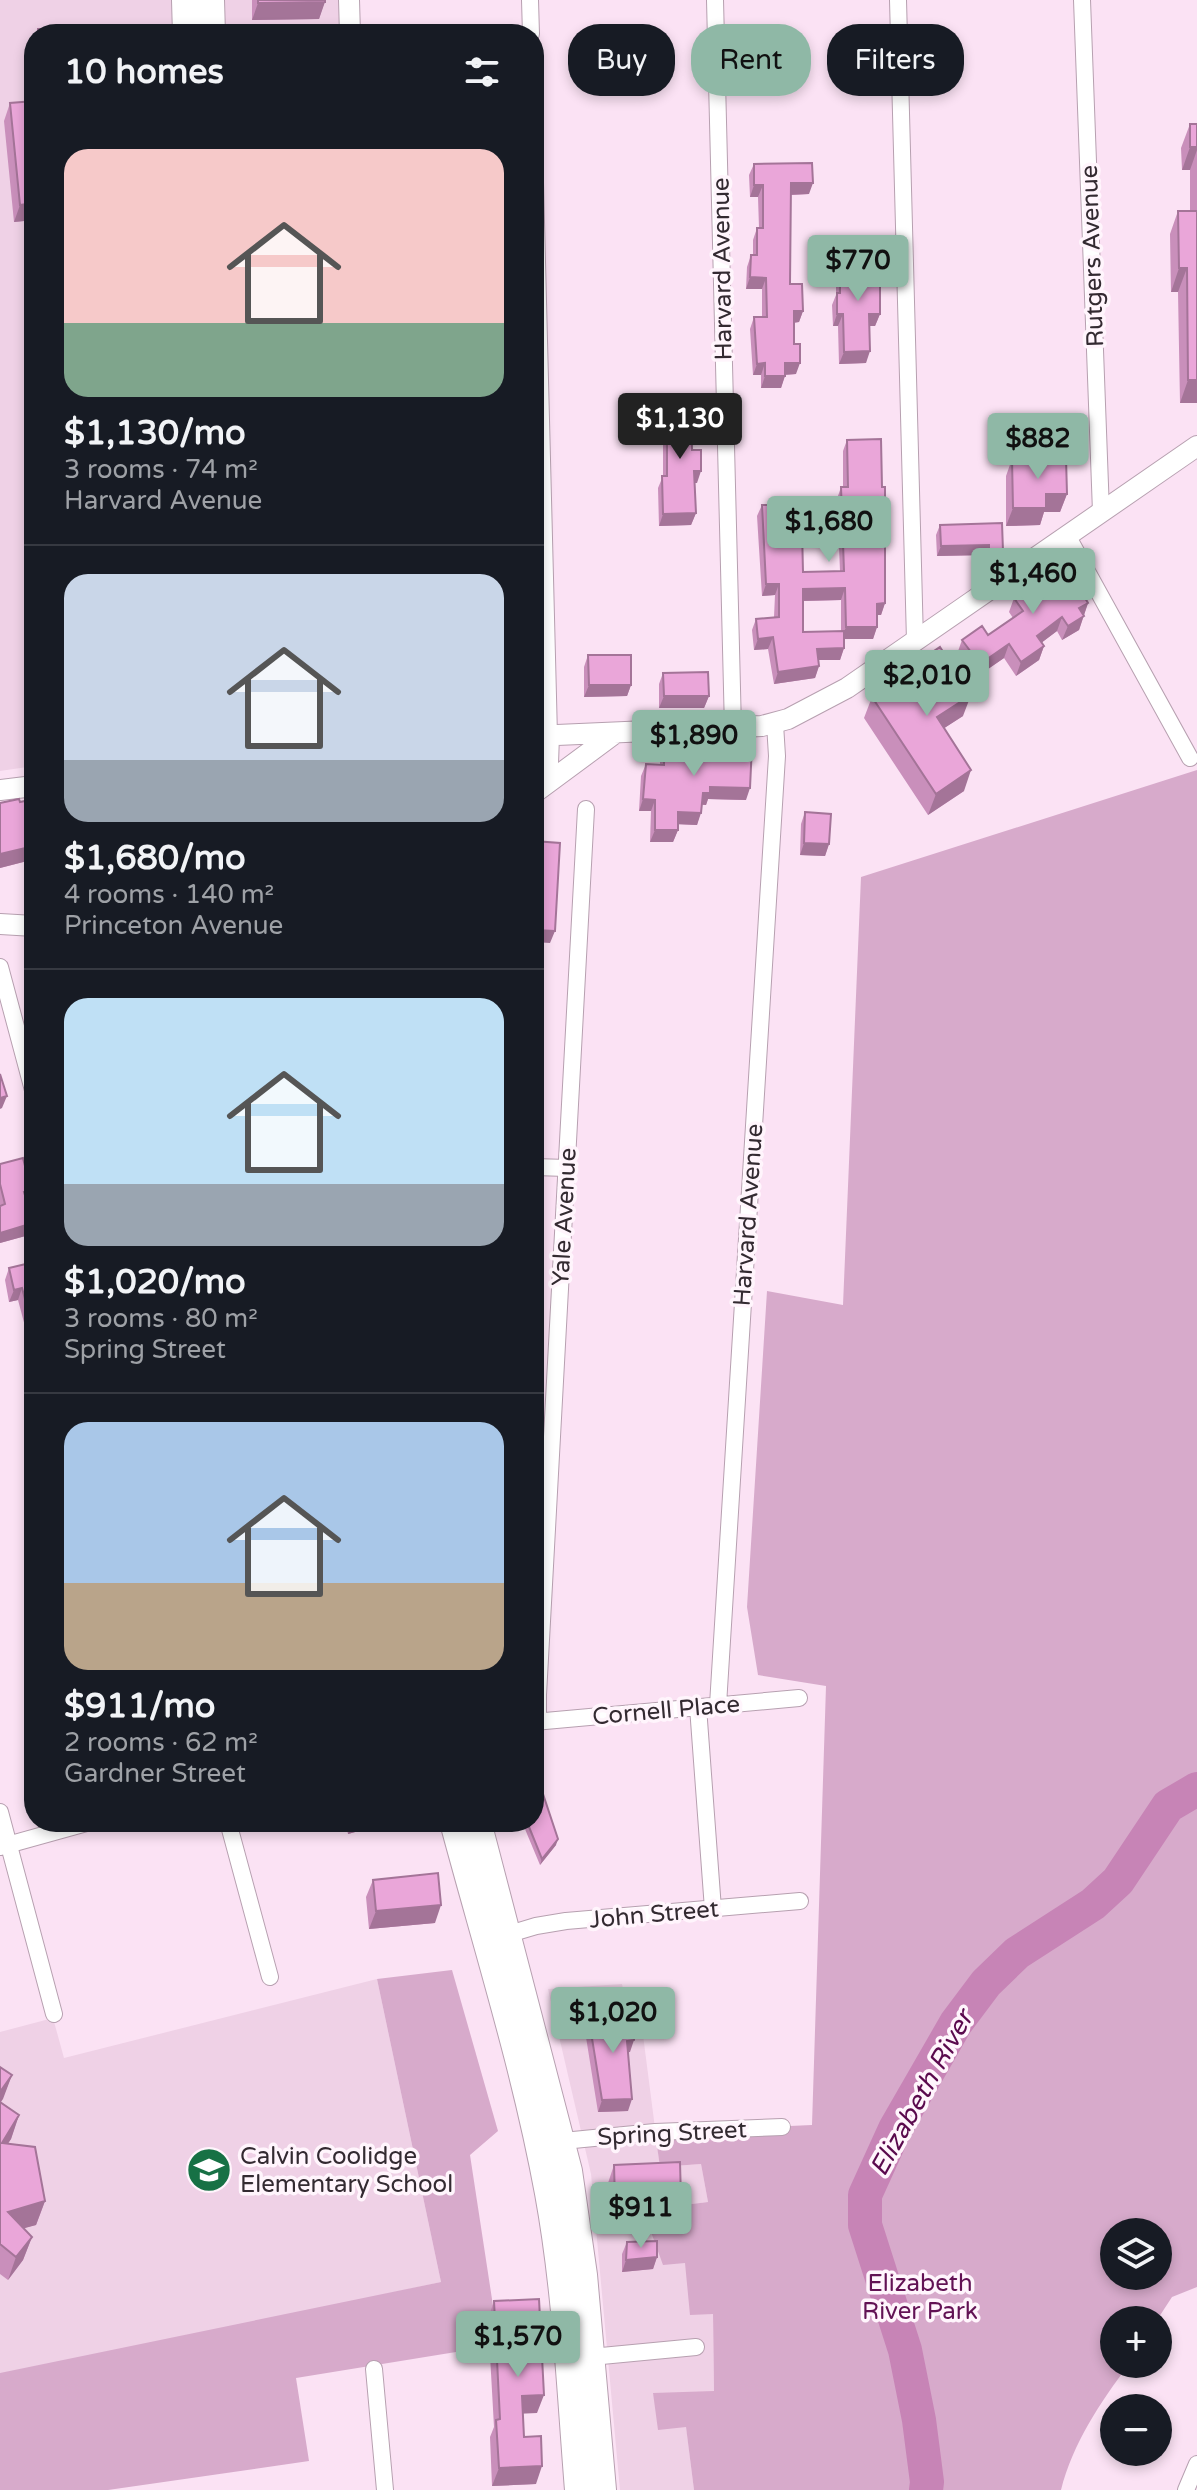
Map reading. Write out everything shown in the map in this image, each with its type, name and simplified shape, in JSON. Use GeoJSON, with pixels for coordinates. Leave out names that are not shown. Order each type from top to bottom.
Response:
{"type":"FeatureCollection","features":[{"type":"Feature","properties":{"kind":"highway"},"geometry":{"type":"LineString","coordinates":[[185,0],[186,24]]}},
{"type":"Feature","properties":{"kind":"highway"},"geometry":{"type":"LineString","coordinates":[[211,0],[212,24]]}},
{"type":"Feature","properties":{"kind":"highway"},"geometry":{"type":"LineString","coordinates":[[456,1832],[526,2093],[549,2195],[563,2310],[578,2490]]}},
{"type":"Feature","properties":{"kind":"highway"},"geometry":{"type":"LineString","coordinates":[[481,1832],[563,2141],[580,2240],[603,2490]]}},
{"type":"Feature","properties":{"kind":"street"},"geometry":{"type":"LineString","coordinates":[[349,0],[350,24]]}},
{"type":"Feature","properties":{"kind":"street"},"geometry":{"type":"LineString","coordinates":[[530,0],[531,24]]}},
{"type":"Feature","properties":{"kind":"street","name":"Harvard Avenue"},"geometry":{"type":"LineString","coordinates":[[715,0],[733,729]]}},
{"type":"Feature","properties":{"kind":"street"},"geometry":{"type":"LineString","coordinates":[[898,0],[915,641]]}},
{"type":"Feature","properties":{"kind":"street","name":"Rutgers Avenue"},"geometry":{"type":"LineString","coordinates":[[1082,0],[1101,512]]}},
{"type":"Feature","properties":{"kind":"street"},"geometry":{"type":"LineString","coordinates":[[544,736],[733,729],[775,724],[831,698],[1197,446]]}},
{"type":"Feature","properties":{"kind":"street"},"geometry":{"type":"LineString","coordinates":[[1067,535],[1190,758]]}},
{"type":"Feature","properties":{"kind":"street","name":"Harvard Avenue"},"geometry":{"type":"LineString","coordinates":[[718,1705],[777,756],[775,724]]}},
{"type":"Feature","properties":{"kind":"street"},"geometry":{"type":"LineString","coordinates":[[544,787],[614,734]]}},
{"type":"Feature","properties":{"kind":"street"},"geometry":{"type":"LineString","coordinates":[[544,745],[548,763],[544,773]]}},
{"type":"Feature","properties":{"kind":"street"},"geometry":{"type":"LineString","coordinates":[[0,790],[24,787]]}},
{"type":"Feature","properties":{"kind":"street","name":"Yale Avenue"},"geometry":{"type":"LineString","coordinates":[[544,1586],[586,809]]}},
{"type":"Feature","properties":{"kind":"street"},"geometry":{"type":"LineString","coordinates":[[0,924],[24,925]]}},
{"type":"Feature","properties":{"kind":"street"},"geometry":{"type":"LineString","coordinates":[[0,967],[24,1057]]}},
{"type":"Feature","properties":{"kind":"street"},"geometry":{"type":"LineString","coordinates":[[544,1167],[567,1168]]}},
{"type":"Feature","properties":{"kind":"street","name":"Cornell Place"},"geometry":{"type":"LineString","coordinates":[[544,1720],[799,1698]]}},
{"type":"Feature","properties":{"kind":"street"},"geometry":{"type":"LineString","coordinates":[[698,1707],[713,1909]]}},
{"type":"Feature","properties":{"kind":"street"},"geometry":{"type":"LineString","coordinates":[[0,1812],[4,1846],[54,2014]]}},
{"type":"Feature","properties":{"kind":"street"},"geometry":{"type":"LineString","coordinates":[[4,1846],[54,1832]]}},
{"type":"Feature","properties":{"kind":"street"},"geometry":{"type":"LineString","coordinates":[[231,1832],[270,1977]]}},
{"type":"Feature","properties":{"kind":"street","name":"John Street"},"geometry":{"type":"LineString","coordinates":[[509,1934],[552,1923],[800,1901]]}},
{"type":"Feature","properties":{"kind":"street","name":"Spring Street"},"geometry":{"type":"LineString","coordinates":[[563,2141],[655,2132],[782,2127]]}},
{"type":"Feature","properties":{"kind":"street"},"geometry":{"type":"LineString","coordinates":[[591,2357],[696,2347]]}},
{"type":"Feature","properties":{"kind":"street"},"geometry":{"type":"LineString","coordinates":[[374,2369],[385,2490]]}},
{"type":"Feature","properties":{"kind":"street"},"geometry":{"type":"LineString","coordinates":[[1186,2490],[1197,2464]]}},
{"type":"Feature","properties":{"kind":"shaded area"},"geometry":{"type":"Polygon","coordinates":[[[0,0],[185,0],[186,24],[24,24],[24,767],[0,771],[0,0]]]}},
{"type":"Feature","properties":{"kind":"shaded area"},"geometry":{"type":"Polygon","coordinates":[[[211,0],[348,0],[348,24],[212,24],[211,0]]]}},
{"type":"Feature","properties":{"kind":"shaded area","name":"Calvin Coolidge Elementary School"},"geometry":{"type":"Polygon","coordinates":[[[377,1979],[441,2282],[0,2378],[0,2032],[53,2018],[64,2058],[377,1979]]]}},
{"type":"Feature","properties":{"kind":"shaded area"},"geometry":{"type":"Polygon","coordinates":[[[622,1984],[632,2035],[643,2035],[660,2167],[701,2164],[708,2202],[644,2210],[685,2263],[713,2314],[714,2392],[653,2394],[686,2426],[694,2490],[620,2490],[591,2174],[548,1989],[622,1984]]]}},
{"type":"Feature","properties":{"kind":"green space","name":"Elizabeth River Park"},"geometry":{"type":"Polygon","coordinates":[[[1197,770],[1197,2287],[1172,2297],[1166,2306],[1100,2306],[1100,2378],[1119,2378],[1108,2394],[1100,2394],[1100,2407],[1073,2456],[1061,2490],[694,2490],[686,2427],[658,2430],[653,2393],[714,2391],[713,2314],[690,2315],[685,2263],[663,2265],[643,2210],[708,2202],[701,2164],[660,2167],[655,2132],[812,2125],[826,1686],[758,1675],[747,1607],[767,1291],[843,1305],[861,877],[1197,770]]]}},
{"type":"Feature","properties":{"kind":"green space"},"geometry":{"type":"Polygon","coordinates":[[[452,1970],[498,2131],[470,2155],[499,2345],[296,2378],[309,2461],[108,2490],[0,2490],[0,2373],[441,2282],[377,1979],[452,1970]]]}},
{"type":"Feature","properties":{"kind":"building"},"geometry":{"type":"Polygon","coordinates":[[[258,0],[325,0],[325,2],[258,3],[258,0]]]}},
{"type":"Feature","properties":{"kind":"building"},"geometry":{"type":"Polygon","coordinates":[[[24,102],[24,204],[20,205],[10,103],[24,102]]]}},
{"type":"Feature","properties":{"kind":"building"},"geometry":{"type":"Polygon","coordinates":[[[1190,124],[1197,124],[1197,147],[1190,147],[1190,124]]]}},
{"type":"Feature","properties":{"kind":"building"},"geometry":{"type":"Polygon","coordinates":[[[812,163],[813,183],[791,183],[790,284],[802,284],[803,311],[794,311],[794,344],[800,344],[800,363],[785,363],[785,376],[765,376],[765,363],[757,364],[754,317],[767,317],[766,278],[750,277],[751,255],[757,255],[757,228],[763,228],[763,185],[754,185],[754,164],[812,163]]]}},
{"type":"Feature","properties":{"kind":"building"},"geometry":{"type":"Polygon","coordinates":[[[1178,211],[1197,211],[1197,380],[1188,380],[1187,268],[1179,268],[1178,211]]]}},
{"type":"Feature","properties":{"kind":"building"},"geometry":{"type":"Polygon","coordinates":[[[880,263],[880,314],[869,314],[870,351],[844,352],[843,314],[837,314],[840,264],[880,263]]]}},
{"type":"Feature","properties":{"kind":"building"},"geometry":{"type":"Polygon","coordinates":[[[667,401],[691,401],[692,450],[701,450],[701,471],[694,471],[696,513],[663,514],[662,476],[667,476],[667,401]]]}},
{"type":"Feature","properties":{"kind":"building"},"geometry":{"type":"Polygon","coordinates":[[[881,439],[882,487],[885,487],[885,603],[877,604],[877,627],[846,627],[845,588],[803,589],[803,632],[844,631],[844,648],[817,649],[819,666],[778,672],[773,637],[758,639],[756,619],[779,617],[779,584],[766,584],[762,505],[786,505],[786,529],[802,529],[803,572],[844,571],[841,487],[848,487],[847,440],[881,439]]]}},
{"type":"Feature","properties":{"kind":"building"},"geometry":{"type":"Polygon","coordinates":[[[1066,458],[1067,494],[1046,494],[1046,508],[1013,508],[1012,459],[1066,458]]]}},
{"type":"Feature","properties":{"kind":"building"},"geometry":{"type":"Polygon","coordinates":[[[1002,523],[1003,551],[989,551],[989,545],[941,546],[940,525],[1002,523]]]}},
{"type":"Feature","properties":{"kind":"building"},"geometry":{"type":"Polygon","coordinates":[[[1062,560],[1088,603],[1079,608],[1084,616],[1068,626],[1062,617],[1037,636],[1044,646],[1021,662],[1009,644],[980,664],[962,640],[982,626],[988,635],[1023,611],[1014,598],[1039,579],[1036,575],[1062,560]]]}},
{"type":"Feature","properties":{"kind":"building"},"geometry":{"type":"Polygon","coordinates":[[[940,647],[971,695],[937,717],[971,770],[936,794],[872,697],[924,662],[922,659],[940,647]]]}},
{"type":"Feature","properties":{"kind":"building"},"geometry":{"type":"Polygon","coordinates":[[[588,655],[631,655],[631,685],[589,685],[588,655]]]}},
{"type":"Feature","properties":{"kind":"building"},"geometry":{"type":"Polygon","coordinates":[[[708,672],[709,696],[664,696],[663,673],[708,672]]]}},
{"type":"Feature","properties":{"kind":"building"},"geometry":{"type":"Polygon","coordinates":[[[688,742],[752,745],[750,788],[710,787],[710,793],[703,793],[701,813],[678,812],[678,830],[655,830],[655,800],[643,799],[646,764],[664,765],[664,747],[688,747],[688,742]]]}},
{"type":"Feature","properties":{"kind":"building"},"geometry":{"type":"Polygon","coordinates":[[[19,799],[24,801],[24,848],[0,854],[0,803],[19,799]]]}},
{"type":"Feature","properties":{"kind":"building"},"geometry":{"type":"Polygon","coordinates":[[[805,812],[831,814],[829,844],[804,843],[805,812]]]}},
{"type":"Feature","properties":{"kind":"building"},"geometry":{"type":"Polygon","coordinates":[[[544,842],[560,843],[555,931],[544,930],[544,842]]]}},
{"type":"Feature","properties":{"kind":"building"},"geometry":{"type":"Polygon","coordinates":[[[0,1074],[7,1096],[0,1098],[0,1074]]]}},
{"type":"Feature","properties":{"kind":"building"},"geometry":{"type":"Polygon","coordinates":[[[23,1158],[24,1162],[24,1226],[0,1233],[0,1206],[5,1204],[0,1184],[0,1164],[23,1158]]]}},
{"type":"Feature","properties":{"kind":"building"},"geometry":{"type":"Polygon","coordinates":[[[24,1264],[24,1295],[22,1288],[14,1290],[9,1268],[24,1264]]]}},
{"type":"Feature","properties":{"kind":"building"},"geometry":{"type":"Polygon","coordinates":[[[544,1797],[558,1839],[542,1859],[531,1832],[544,1832],[544,1797]]]}},
{"type":"Feature","properties":{"kind":"building"},"geometry":{"type":"Polygon","coordinates":[[[438,1873],[441,1905],[376,1911],[373,1880],[438,1873]]]}},
{"type":"Feature","properties":{"kind":"building"},"geometry":{"type":"Polygon","coordinates":[[[635,2015],[634,2040],[627,2041],[632,2099],[602,2100],[589,2020],[635,2015]]]}},
{"type":"Feature","properties":{"kind":"building"},"geometry":{"type":"Polygon","coordinates":[[[0,2067],[12,2075],[0,2092],[0,2067]]]}},
{"type":"Feature","properties":{"kind":"building"},"geometry":{"type":"Polygon","coordinates":[[[0,2102],[19,2115],[2,2143],[35,2147],[45,2201],[8,2212],[32,2237],[16,2257],[0,2244],[0,2102]]]}},
{"type":"Feature","properties":{"kind":"building"},"geometry":{"type":"Polygon","coordinates":[[[680,2162],[681,2199],[615,2201],[614,2165],[680,2162]]]}},
{"type":"Feature","properties":{"kind":"building"},"geometry":{"type":"Polygon","coordinates":[[[657,2241],[657,2257],[626,2260],[627,2242],[657,2241]]]}},
{"type":"Feature","properties":{"kind":"building"},"geometry":{"type":"Polygon","coordinates":[[[539,2299],[544,2395],[522,2396],[524,2437],[541,2436],[542,2466],[499,2468],[496,2420],[500,2419],[494,2301],[539,2299]]]}},
{"type":"Feature","properties":{"kind":"waterway","name":"Elizabeth River"},"geometry":{"type":"LineString","coordinates":[[926,2490],[919,2420],[905,2350],[865,2225],[865,2195],[895,2129],[956,2023],[986,1983],[1017,1953],[1093,1904],[1118,1881],[1168,1806],[1197,1789]]}},
{"type":"Feature","properties":{"kind":"place","name":"Calvin Coolidge Elementary School"},"geometry":{"type":"Point","coordinates":[209,2170]}}]}
